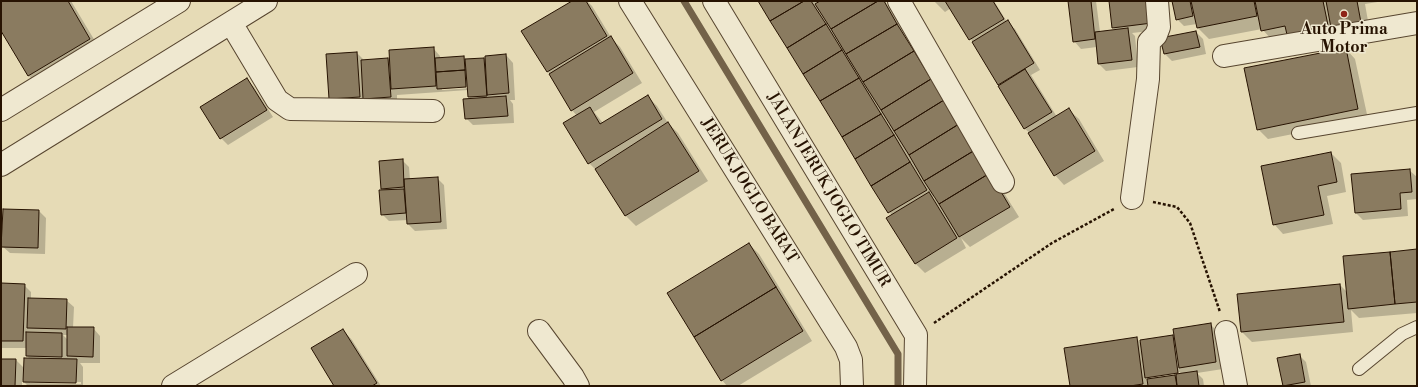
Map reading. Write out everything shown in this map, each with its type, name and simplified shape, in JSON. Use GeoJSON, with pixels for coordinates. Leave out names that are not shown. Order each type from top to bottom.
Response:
{"type":"FeatureCollection","features":[{"type":"Feature","properties":{"kind":"street"},"geometry":{"type":"LineString","coordinates":[[1,110],[178,1]]}},
{"type":"Feature","properties":{"kind":"street"},"geometry":{"type":"LineString","coordinates":[[1,165],[266,1]]}},
{"type":"Feature","properties":{"kind":"street","name":"JERUK JOGLO BARAT"},"geometry":{"type":"LineString","coordinates":[[630,1],[846,347],[851,360],[852,386]]}},
{"type":"Feature","properties":{"kind":"street","name":"JALAN JERUK JOGLO TIMUR"},"geometry":{"type":"LineString","coordinates":[[714,1],[916,335]]}},
{"type":"Feature","properties":{"kind":"street"},"geometry":{"type":"LineString","coordinates":[[899,1],[1003,182]]}},
{"type":"Feature","properties":{"kind":"street"},"geometry":{"type":"LineString","coordinates":[[1132,198],[1148,79],[1149,42],[1156,35],[1159,26],[1157,1]]}},
{"type":"Feature","properties":{"kind":"street"},"geometry":{"type":"LineString","coordinates":[[230,23],[277,100],[290,109],[433,111]]}},
{"type":"Feature","properties":{"kind":"street"},"geometry":{"type":"LineString","coordinates":[[1224,56],[1417,23]]}},
{"type":"Feature","properties":{"kind":"street"},"geometry":{"type":"LineString","coordinates":[[174,386],[356,274]]}},
{"type":"Feature","properties":{"kind":"street"},"geometry":{"type":"LineString","coordinates":[[539,331],[578,386]]}},
{"type":"Feature","properties":{"kind":"street"},"geometry":{"type":"LineString","coordinates":[[1226,332],[1236,386]]}},
{"type":"Feature","properties":{"kind":"street"},"geometry":{"type":"LineString","coordinates":[[915,386],[916,335]]}},
{"type":"Feature","properties":{"kind":"lane"},"geometry":{"type":"LineString","coordinates":[[1298,133],[1417,113]]}},
{"type":"Feature","properties":{"kind":"lane"},"geometry":{"type":"LineString","coordinates":[[1359,369],[1402,334],[1417,327]]}},
{"type":"Feature","properties":{"kind":"path"},"geometry":{"type":"LineString","coordinates":[[916,335],[1052,243],[1132,198],[1177,207],[1190,223],[1226,332]]}},
{"type":"Feature","properties":{"kind":"building"},"geometry":{"type":"Polygon","coordinates":[[[1,1],[68,1],[90,39],[28,76],[1,31],[1,1]]]}},
{"type":"Feature","properties":{"kind":"building"},"geometry":{"type":"Polygon","coordinates":[[[572,1],[586,1],[607,36],[547,72],[521,31],[572,1]]]}},
{"type":"Feature","properties":{"kind":"building"},"geometry":{"type":"Polygon","coordinates":[[[758,1],[804,1],[770,21],[758,1]]]}},
{"type":"Feature","properties":{"kind":"building"},"geometry":{"type":"Polygon","coordinates":[[[804,1],[811,1],[826,24],[787,48],[770,21],[804,1]]]}},
{"type":"Feature","properties":{"kind":"building"},"geometry":{"type":"Polygon","coordinates":[[[820,1],[878,1],[831,29],[815,4],[820,1]]]}},
{"type":"Feature","properties":{"kind":"building"},"geometry":{"type":"Polygon","coordinates":[[[878,1],[884,1],[897,24],[846,54],[831,29],[878,1]]]}},
{"type":"Feature","properties":{"kind":"building"},"geometry":{"type":"Polygon","coordinates":[[[945,1],[993,1],[1004,19],[969,40],[945,1]]]}},
{"type":"Feature","properties":{"kind":"building"},"geometry":{"type":"Polygon","coordinates":[[[1068,1],[1091,1],[1095,39],[1073,42],[1068,1]]]}},
{"type":"Feature","properties":{"kind":"building"},"geometry":{"type":"Polygon","coordinates":[[[1109,1],[1150,1],[1152,23],[1112,28],[1109,1]]]}},
{"type":"Feature","properties":{"kind":"building"},"geometry":{"type":"Polygon","coordinates":[[[1172,1],[1190,1],[1193,16],[1176,20],[1172,1]]]}},
{"type":"Feature","properties":{"kind":"building"},"geometry":{"type":"Polygon","coordinates":[[[1191,1],[1254,1],[1257,16],[1197,28],[1191,1]]]}},
{"type":"Feature","properties":{"kind":"building"},"geometry":{"type":"Polygon","coordinates":[[[1255,1],[1323,1],[1329,30],[1288,39],[1285,26],[1261,31],[1255,1]]]}},
{"type":"Feature","properties":{"kind":"building","name":"Auto Prima Motor"},"geometry":{"type":"Polygon","coordinates":[[[1326,1],[1357,1],[1362,28],[1332,33],[1326,1]]]}},
{"type":"Feature","properties":{"kind":"building"},"geometry":{"type":"Polygon","coordinates":[[[1008,20],[1034,63],[998,85],[972,42],[1008,20]]]}},
{"type":"Feature","properties":{"kind":"building"},"geometry":{"type":"Polygon","coordinates":[[[826,24],[842,50],[803,74],[787,48],[826,24]]]}},
{"type":"Feature","properties":{"kind":"building"},"geometry":{"type":"Polygon","coordinates":[[[897,24],[914,51],[863,82],[846,54],[897,24]]]}},
{"type":"Feature","properties":{"kind":"building"},"geometry":{"type":"Polygon","coordinates":[[[1128,28],[1132,60],[1098,64],[1095,32],[1128,28]]]}},
{"type":"Feature","properties":{"kind":"building"},"geometry":{"type":"Polygon","coordinates":[[[1196,31],[1200,47],[1164,54],[1160,38],[1196,31]]]}},
{"type":"Feature","properties":{"kind":"building"},"geometry":{"type":"Polygon","coordinates":[[[611,36],[633,73],[571,111],[549,74],[611,36]]]}},
{"type":"Feature","properties":{"kind":"building"},"geometry":{"type":"Polygon","coordinates":[[[434,47],[436,86],[391,89],[389,50],[434,47]]]}},
{"type":"Feature","properties":{"kind":"building"},"geometry":{"type":"Polygon","coordinates":[[[1346,48],[1358,109],[1257,130],[1244,68],[1346,48]]]}},
{"type":"Feature","properties":{"kind":"building"},"geometry":{"type":"Polygon","coordinates":[[[842,50],[859,78],[820,101],[803,74],[842,50]]]}},
{"type":"Feature","properties":{"kind":"building"},"geometry":{"type":"Polygon","coordinates":[[[914,51],[931,79],[881,110],[863,82],[914,51]]]}},
{"type":"Feature","properties":{"kind":"building"},"geometry":{"type":"Polygon","coordinates":[[[357,52],[360,97],[329,99],[326,54],[357,52]]]}},
{"type":"Feature","properties":{"kind":"building"},"geometry":{"type":"Polygon","coordinates":[[[506,54],[509,93],[487,95],[485,56],[506,54]]]}},
{"type":"Feature","properties":{"kind":"building"},"geometry":{"type":"Polygon","coordinates":[[[464,56],[465,70],[436,72],[435,58],[464,56]]]}},
{"type":"Feature","properties":{"kind":"building"},"geometry":{"type":"Polygon","coordinates":[[[388,58],[391,97],[363,99],[361,60],[388,58]]]}},
{"type":"Feature","properties":{"kind":"building"},"geometry":{"type":"Polygon","coordinates":[[[484,58],[487,96],[468,97],[465,59],[484,58]]]}},
{"type":"Feature","properties":{"kind":"building"},"geometry":{"type":"Polygon","coordinates":[[[1025,69],[1052,112],[1024,129],[998,86],[1025,69]]]}},
{"type":"Feature","properties":{"kind":"building"},"geometry":{"type":"Polygon","coordinates":[[[465,70],[466,87],[437,89],[436,72],[465,70]]]}},
{"type":"Feature","properties":{"kind":"building"},"geometry":{"type":"Polygon","coordinates":[[[247,78],[267,110],[220,139],[200,107],[247,78]]]}},
{"type":"Feature","properties":{"kind":"building"},"geometry":{"type":"Polygon","coordinates":[[[859,78],[881,114],[842,137],[820,101],[859,78]]]}},
{"type":"Feature","properties":{"kind":"building"},"geometry":{"type":"Polygon","coordinates":[[[931,79],[944,100],[894,131],[881,110],[931,79]]]}},
{"type":"Feature","properties":{"kind":"building"},"geometry":{"type":"Polygon","coordinates":[[[648,95],[662,119],[588,164],[563,123],[590,107],[600,124],[648,95]]]}},
{"type":"Feature","properties":{"kind":"building"},"geometry":{"type":"Polygon","coordinates":[[[506,96],[508,116],[465,119],[463,99],[506,96]]]}},
{"type":"Feature","properties":{"kind":"building"},"geometry":{"type":"Polygon","coordinates":[[[944,100],[959,124],[909,155],[894,131],[944,100]]]}},
{"type":"Feature","properties":{"kind":"building"},"geometry":{"type":"Polygon","coordinates":[[[1069,108],[1095,151],[1054,176],[1028,133],[1069,108]]]}},
{"type":"Feature","properties":{"kind":"building"},"geometry":{"type":"Polygon","coordinates":[[[881,114],[894,135],[855,159],[842,137],[881,114]]]}},
{"type":"Feature","properties":{"kind":"building"},"geometry":{"type":"Polygon","coordinates":[[[668,122],[699,171],[625,216],[595,169],[668,122]]]}},
{"type":"Feature","properties":{"kind":"building"},"geometry":{"type":"Polygon","coordinates":[[[959,124],[975,150],[924,181],[909,155],[959,124]]]}},
{"type":"Feature","properties":{"kind":"building"},"geometry":{"type":"Polygon","coordinates":[[[894,135],[910,162],[871,186],[855,159],[894,135]]]}},
{"type":"Feature","properties":{"kind":"building"},"geometry":{"type":"Polygon","coordinates":[[[975,150],[990,173],[939,204],[924,181],[975,150]]]}},
{"type":"Feature","properties":{"kind":"building"},"geometry":{"type":"Polygon","coordinates":[[[1331,152],[1337,182],[1318,186],[1324,215],[1273,225],[1261,166],[1331,152]]]}},
{"type":"Feature","properties":{"kind":"building"},"geometry":{"type":"Polygon","coordinates":[[[403,159],[404,187],[381,189],[379,161],[403,159]]]}},
{"type":"Feature","properties":{"kind":"building"},"geometry":{"type":"Polygon","coordinates":[[[910,162],[927,190],[888,213],[871,186],[910,162]]]}},
{"type":"Feature","properties":{"kind":"building"},"geometry":{"type":"Polygon","coordinates":[[[1410,169],[1412,192],[1400,193],[1401,209],[1355,213],[1351,174],[1410,169]]]}},
{"type":"Feature","properties":{"kind":"building"},"geometry":{"type":"Polygon","coordinates":[[[990,173],[1010,207],[959,237],[939,204],[990,173]]]}},
{"type":"Feature","properties":{"kind":"building"},"geometry":{"type":"Polygon","coordinates":[[[438,177],[441,222],[407,224],[404,179],[438,177]]]}},
{"type":"Feature","properties":{"kind":"building"},"geometry":{"type":"Polygon","coordinates":[[[404,189],[406,213],[381,215],[379,190],[404,189]]]}},
{"type":"Feature","properties":{"kind":"building"},"geometry":{"type":"Polygon","coordinates":[[[929,192],[957,238],[915,264],[886,218],[929,192]]]}},
{"type":"Feature","properties":{"kind":"building"},"geometry":{"type":"Polygon","coordinates":[[[3,209],[39,210],[38,248],[1,247],[3,209]]]}},
{"type":"Feature","properties":{"kind":"building"},"geometry":{"type":"Polygon","coordinates":[[[749,243],[776,287],[694,337],[667,293],[749,243]]]}},
{"type":"Feature","properties":{"kind":"building"},"geometry":{"type":"Polygon","coordinates":[[[1417,249],[1417,302],[1395,304],[1390,252],[1417,249]]]}},
{"type":"Feature","properties":{"kind":"building"},"geometry":{"type":"Polygon","coordinates":[[[1390,252],[1395,304],[1348,309],[1343,256],[1390,252]]]}},
{"type":"Feature","properties":{"kind":"building"},"geometry":{"type":"Polygon","coordinates":[[[1,283],[25,284],[23,341],[1,341],[1,283]]]}},
{"type":"Feature","properties":{"kind":"building"},"geometry":{"type":"Polygon","coordinates":[[[1340,284],[1344,322],[1241,332],[1237,294],[1340,284]]]}},
{"type":"Feature","properties":{"kind":"building"},"geometry":{"type":"Polygon","coordinates":[[[776,287],[803,331],[721,381],[694,337],[776,287]]]}},
{"type":"Feature","properties":{"kind":"building"},"geometry":{"type":"Polygon","coordinates":[[[28,298],[67,299],[66,329],[27,328],[28,298]]]}},
{"type":"Feature","properties":{"kind":"building"},"geometry":{"type":"Polygon","coordinates":[[[1211,323],[1216,362],[1179,368],[1173,329],[1211,323]]]}},
{"type":"Feature","properties":{"kind":"building"},"geometry":{"type":"Polygon","coordinates":[[[67,327],[94,327],[93,357],[67,356],[67,327]]]}},
{"type":"Feature","properties":{"kind":"building"},"geometry":{"type":"Polygon","coordinates":[[[343,329],[377,383],[372,386],[334,386],[311,348],[343,329]]]}},
{"type":"Feature","properties":{"kind":"building"},"geometry":{"type":"Polygon","coordinates":[[[26,332],[62,333],[62,357],[26,356],[26,332]]]}},
{"type":"Feature","properties":{"kind":"building"},"geometry":{"type":"Polygon","coordinates":[[[1173,335],[1178,373],[1145,378],[1140,340],[1173,335]]]}},
{"type":"Feature","properties":{"kind":"building"},"geometry":{"type":"Polygon","coordinates":[[[1137,337],[1143,384],[1130,386],[1070,386],[1064,348],[1137,337]]]}},
{"type":"Feature","properties":{"kind":"building"},"geometry":{"type":"Polygon","coordinates":[[[1300,354],[1305,382],[1283,386],[1277,358],[1300,354]]]}},
{"type":"Feature","properties":{"kind":"building"},"geometry":{"type":"Polygon","coordinates":[[[24,358],[77,359],[76,383],[23,382],[24,358]]]}},
{"type":"Feature","properties":{"kind":"building"},"geometry":{"type":"Polygon","coordinates":[[[1,359],[16,359],[15,386],[1,386],[1,359]]]}},
{"type":"Feature","properties":{"kind":"building"},"geometry":{"type":"Polygon","coordinates":[[[1197,371],[1199,386],[1177,386],[1176,374],[1197,371]]]}},
{"type":"Feature","properties":{"kind":"building"},"geometry":{"type":"Polygon","coordinates":[[[1175,375],[1177,386],[1148,386],[1147,379],[1175,375]]]}},
{"type":"Feature","properties":{"kind":"waterway"},"geometry":{"type":"LineString","coordinates":[[684,1],[898,354],[898,386]]}},
{"type":"Feature","properties":{"kind":"place","name":"Auto Prima Motor"},"geometry":{"type":"Point","coordinates":[1344,14]}}]}
